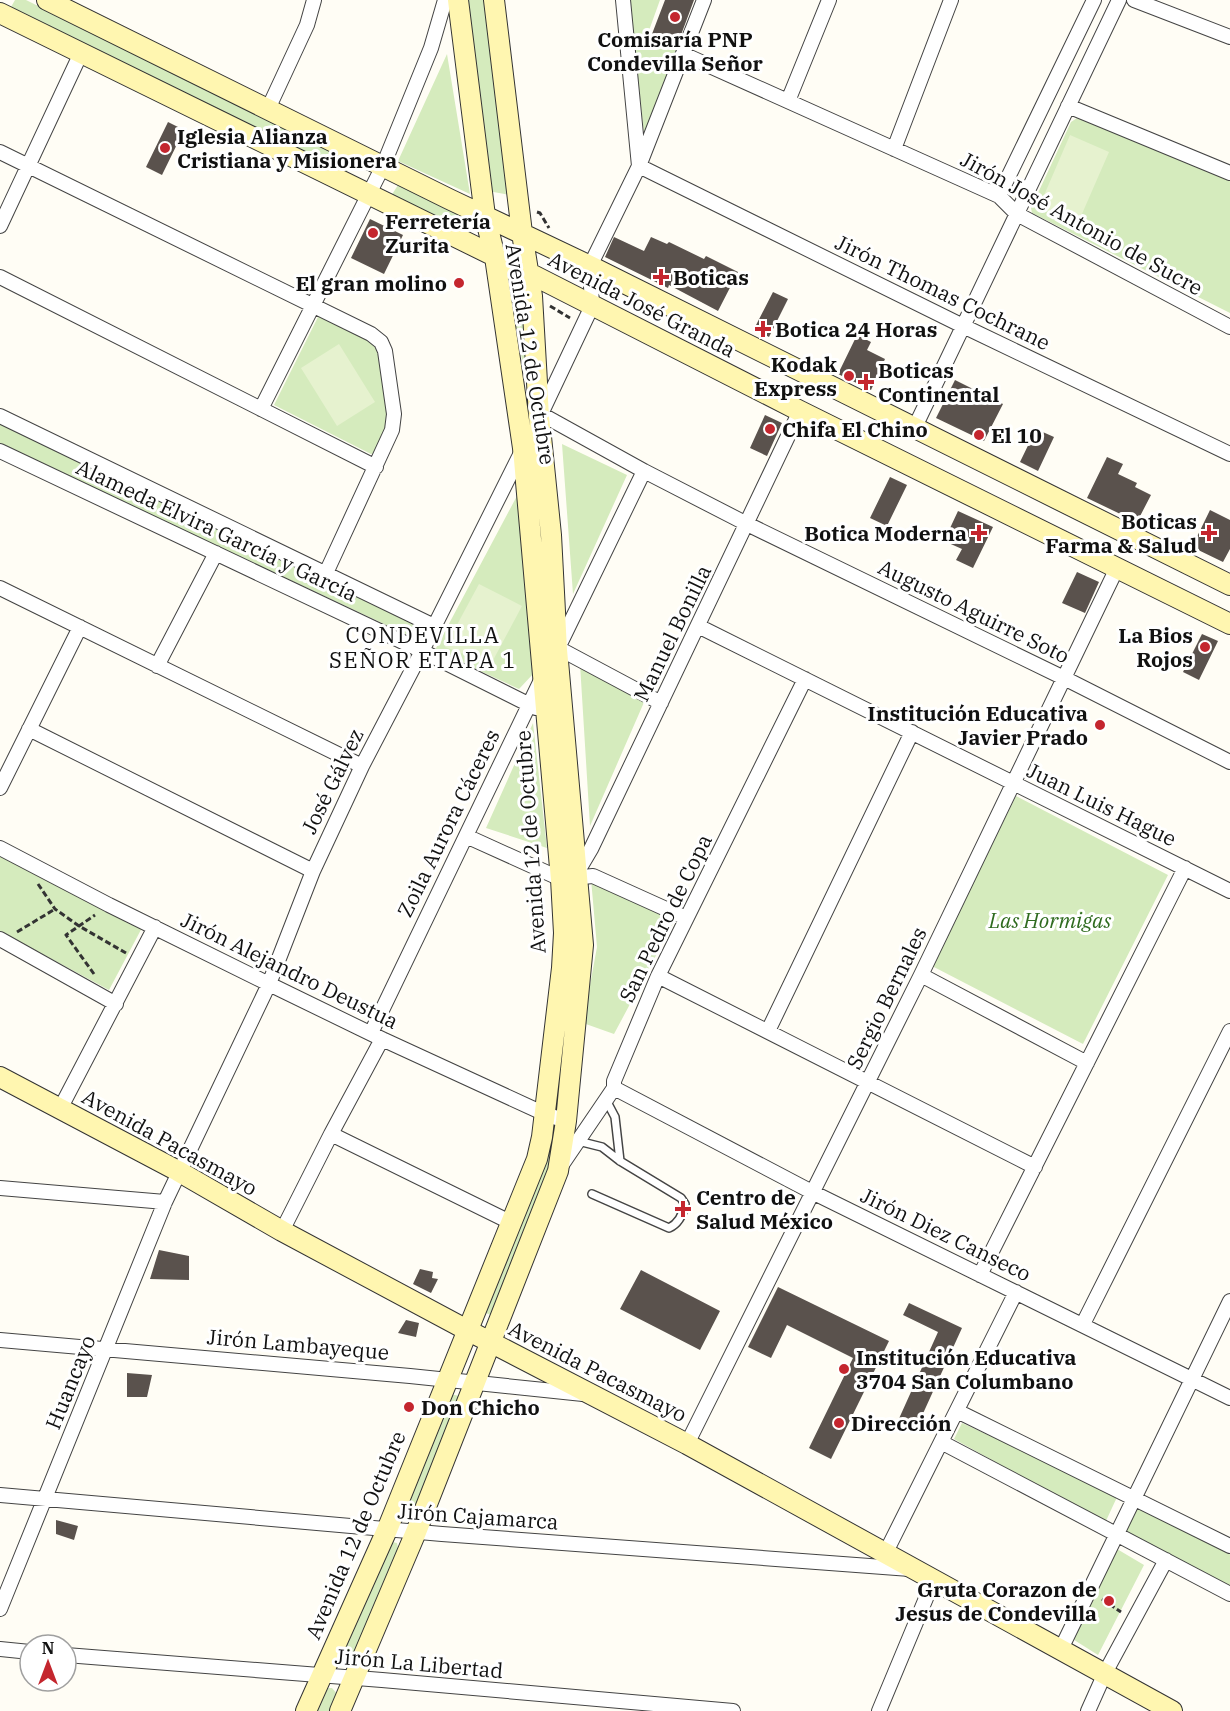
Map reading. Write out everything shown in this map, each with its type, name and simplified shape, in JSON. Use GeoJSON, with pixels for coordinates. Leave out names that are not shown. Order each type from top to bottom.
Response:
{"type":"FeatureCollection","features":[{"type":"Feature","properties":{"kind":"main road","name":"Avenida José Granda"},"geometry":{"type":"LineString","coordinates":[[46,0],[590,266],[1225,583]]}},
{"type":"Feature","properties":{"kind":"main road","name":"Avenida 12 de Octubre"},"geometry":{"type":"LineString","coordinates":[[340,1711],[416,1532],[558,1171],[566,1121],[584,945],[573,875],[537,708],[542,677],[523,448],[495,257],[485,216],[458,0]]}},
{"type":"Feature","properties":{"kind":"main road","name":"Avenida 12 de Octubre"},"geometry":{"type":"LineString","coordinates":[[306,1711],[387,1530],[537,1159],[545,1114],[564,933],[573,875],[551,534],[529,273],[522,233],[494,0]]}},
{"type":"Feature","properties":{"kind":"main road","name":"Avenida José Granda"},"geometry":{"type":"LineString","coordinates":[[0,13],[529,273],[1230,624]]}},
{"type":"Feature","properties":{"kind":"main road"},"geometry":{"type":"LineString","coordinates":[[1203,610],[1213,611],[1223,606],[1226,594],[1225,583]]}},
{"type":"Feature","properties":{"kind":"main road","name":"Avenida Pacasmayo"},"geometry":{"type":"LineString","coordinates":[[0,1077],[178,1171],[282,1231],[467,1330],[687,1444],[1172,1711]]}},
{"type":"Feature","properties":{"kind":"street"},"geometry":{"type":"LineString","coordinates":[[268,109],[307,25],[314,0]]}},
{"type":"Feature","properties":{"kind":"street"},"geometry":{"type":"LineString","coordinates":[[261,409],[383,166],[428,58],[445,0]]}},
{"type":"Feature","properties":{"kind":"street"},"geometry":{"type":"LineString","coordinates":[[623,0],[639,165]]}},
{"type":"Feature","properties":{"kind":"street"},"geometry":{"type":"LineString","coordinates":[[592,306],[590,266],[639,165],[704,0]]}},
{"type":"Feature","properties":{"kind":"street"},"geometry":{"type":"LineString","coordinates":[[788,101],[829,0]]}},
{"type":"Feature","properties":{"kind":"street"},"geometry":{"type":"LineString","coordinates":[[894,149],[951,0]]}},
{"type":"Feature","properties":{"kind":"street"},"geometry":{"type":"LineString","coordinates":[[999,196],[1094,0]]}},
{"type":"Feature","properties":{"kind":"street"},"geometry":{"type":"LineString","coordinates":[[914,429],[1119,0]]}},
{"type":"Feature","properties":{"kind":"street"},"geometry":{"type":"LineString","coordinates":[[1134,0],[1230,37]]}},
{"type":"Feature","properties":{"kind":"street"},"geometry":{"type":"LineString","coordinates":[[0,226],[81,53]]}},
{"type":"Feature","properties":{"kind":"street","name":"Jirón José Antonio de Sucre"},"geometry":{"type":"LineString","coordinates":[[683,54],[999,196],[1017,214],[1230,327]]}},
{"type":"Feature","properties":{"kind":"street"},"geometry":{"type":"LineString","coordinates":[[1068,106],[1230,172]]}},
{"type":"Feature","properties":{"kind":"street"},"geometry":{"type":"LineString","coordinates":[[0,152],[313,305],[371,334],[381,342],[385,351],[394,414],[392,430],[326,573]]}},
{"type":"Feature","properties":{"kind":"street","name":"Jirón Thomas Cochrane"},"geometry":{"type":"LineString","coordinates":[[639,165],[963,326],[1230,453]]}},
{"type":"Feature","properties":{"kind":"street"},"geometry":{"type":"LineString","coordinates":[[0,277],[376,466]]}},
{"type":"Feature","properties":{"kind":"street","name":"José Gálvez"},"geometry":{"type":"LineString","coordinates":[[178,1171],[269,984],[313,871],[362,766],[540,416],[592,306]]}},
{"type":"Feature","properties":{"kind":"street","name":"Manuel Bonilla"},"geometry":{"type":"LineString","coordinates":[[573,875],[591,849],[801,411]]}},
{"type":"Feature","properties":{"kind":"street","name":"Alameda Elvira García y García"},"geometry":{"type":"LineString","coordinates":[[0,416],[434,626]]}},
{"type":"Feature","properties":{"kind":"street","name":"Augusto Aguirre Soto"},"geometry":{"type":"LineString","coordinates":[[540,416],[747,524],[1064,678],[1230,762]]}},
{"type":"Feature","properties":{"kind":"street","name":"Alameda Elvira García y García"},"geometry":{"type":"LineString","coordinates":[[0,451],[537,708]]}},
{"type":"Feature","properties":{"kind":"street"},"geometry":{"type":"LineString","coordinates":[[542,677],[644,471]]}},
{"type":"Feature","properties":{"kind":"street"},"geometry":{"type":"LineString","coordinates":[[157,666],[216,553]]}},
{"type":"Feature","properties":{"kind":"street","name":"Sergio Bernales"},"geometry":{"type":"LineString","coordinates":[[687,1444],[921,975],[1117,568]]}},
{"type":"Feature","properties":{"kind":"street"},"geometry":{"type":"LineString","coordinates":[[0,588],[362,766]]}},
{"type":"Feature","properties":{"kind":"street","name":"Juan Luis Hague"},"geometry":{"type":"LineString","coordinates":[[698,626],[1230,891]]}},
{"type":"Feature","properties":{"kind":"street"},"geometry":{"type":"LineString","coordinates":[[0,788],[80,627]]}},
{"type":"Feature","properties":{"kind":"street"},"geometry":{"type":"LineString","coordinates":[[557,649],[661,703]]}},
{"type":"Feature","properties":{"kind":"street","name":"San Pedro de Copa"},"geometry":{"type":"LineString","coordinates":[[558,1171],[610,1094],[658,976],[805,679]]}},
{"type":"Feature","properties":{"kind":"street","name":"Zoila Aurora Cáceres"},"geometry":{"type":"LineString","coordinates":[[282,1231],[331,1134],[466,836],[537,708]]}},
{"type":"Feature","properties":{"kind":"street"},"geometry":{"type":"LineString","coordinates":[[29,729],[313,871]]}},
{"type":"Feature","properties":{"kind":"street"},"geometry":{"type":"LineString","coordinates":[[768,1031],[912,732]]}},
{"type":"Feature","properties":{"kind":"street"},"geometry":{"type":"LineString","coordinates":[[466,836],[573,875],[593,876],[686,918]]}},
{"type":"Feature","properties":{"kind":"street","name":"Jirón Alejandro Deustua"},"geometry":{"type":"LineString","coordinates":[[0,848],[109,905],[376,1036],[545,1114],[566,1121]]}},
{"type":"Feature","properties":{"kind":"street"},"geometry":{"type":"LineString","coordinates":[[980,1275],[1185,868]]}},
{"type":"Feature","properties":{"kind":"street"},"geometry":{"type":"LineString","coordinates":[[60,1109],[155,927]]}},
{"type":"Feature","properties":{"kind":"street"},"geometry":{"type":"LineString","coordinates":[[1,940],[116,1005]]}},
{"type":"Feature","properties":{"kind":"street"},"geometry":{"type":"LineString","coordinates":[[921,975],[1087,1063]]}},
{"type":"Feature","properties":{"kind":"street"},"geometry":{"type":"LineString","coordinates":[[658,976],[1035,1167]]}},
{"type":"Feature","properties":{"kind":"street"},"geometry":{"type":"LineString","coordinates":[[1083,1324],[1230,1031]]}},
{"type":"Feature","properties":{"kind":"street","name":"Jirón Diez Canseco"},"geometry":{"type":"LineString","coordinates":[[610,1094],[1230,1398]]}},
{"type":"Feature","properties":{"kind":"street"},"geometry":{"type":"LineString","coordinates":[[331,1134],[512,1223]]}},
{"type":"Feature","properties":{"kind":"street","name":"Huancayo"},"geometry":{"type":"LineString","coordinates":[[0,1609],[178,1171]]}},
{"type":"Feature","properties":{"kind":"street"},"geometry":{"type":"LineString","coordinates":[[0,1188],[165,1202]]}},
{"type":"Feature","properties":{"kind":"street"},"geometry":{"type":"LineString","coordinates":[[886,1552],[1016,1292]]}},
{"type":"Feature","properties":{"kind":"street"},"geometry":{"type":"LineString","coordinates":[[1061,1649],[1230,1301]]}},
{"type":"Feature","properties":{"kind":"street","name":"Jirón Lambayeque"},"geometry":{"type":"LineString","coordinates":[[0,1340],[107,1348],[593,1395]]}},
{"type":"Feature","properties":{"kind":"street"},"geometry":{"type":"LineString","coordinates":[[957,1411],[1230,1546]]}},
{"type":"Feature","properties":{"kind":"street"},"geometry":{"type":"LineString","coordinates":[[941,1442],[1230,1594]]}},
{"type":"Feature","properties":{"kind":"street","name":"Jirón Cajamarca"},"geometry":{"type":"LineString","coordinates":[[0,1495],[387,1530],[926,1574]]}},
{"type":"Feature","properties":{"kind":"street"},"geometry":{"type":"LineString","coordinates":[[1088,1711],[1132,1620],[1166,1560]]}},
{"type":"Feature","properties":{"kind":"street"},"geometry":{"type":"LineString","coordinates":[[879,1711],[926,1574]]}},
{"type":"Feature","properties":{"kind":"street"},"geometry":{"type":"LineString","coordinates":[[0,1649],[18,1651]]}},
{"type":"Feature","properties":{"kind":"street","name":"Jirón La Libertad"},"geometry":{"type":"LineString","coordinates":[[78,1656],[733,1711]]}},
{"type":"Feature","properties":{"kind":"lane"},"geometry":{"type":"LineString","coordinates":[[610,1094],[620,1161]]}},
{"type":"Feature","properties":{"kind":"lane"},"geometry":{"type":"LineString","coordinates":[[578,1141],[602,1147],[620,1161],[681,1198],[685,1203],[676,1225],[669,1228],[592,1194]]}},
{"type":"Feature","properties":{"kind":"path"},"geometry":{"type":"LineString","coordinates":[[547,304],[574,320]]}},
{"type":"Feature","properties":{"kind":"path"},"geometry":{"type":"LineString","coordinates":[[96,977],[66,935],[109,905]]}},
{"type":"Feature","properties":{"kind":"path"},"geometry":{"type":"LineString","coordinates":[[1,940],[55,909],[127,954]]}},
{"type":"Feature","properties":{"kind":"path"},"geometry":{"type":"LineString","coordinates":[[1090,1591],[1132,1620]]}},
{"type":"Feature","properties":{"kind":"green space"},"geometry":{"type":"Polygon","coordinates":[[[15,0],[26,0],[352,161],[346,173],[11,7],[15,0]]]}},
{"type":"Feature","properties":{"kind":"green space"},"geometry":{"type":"Polygon","coordinates":[[[462,0],[484,0],[510,195],[488,191],[462,0]]]}},
{"type":"Feature","properties":{"kind":"green space"},"geometry":{"type":"Polygon","coordinates":[[[629,0],[660,0],[647,36],[677,48],[644,134],[629,0]]]}},
{"type":"Feature","properties":{"kind":"green space"},"geometry":{"type":"Polygon","coordinates":[[[447,54],[470,194],[398,161],[447,54]]]}},
{"type":"Feature","properties":{"kind":"green space"},"geometry":{"type":"Polygon","coordinates":[[[1077,118],[1230,178],[1230,313],[1032,213],[1031,208],[1071,122],[1077,118]]]}},
{"type":"Feature","properties":{"kind":"green space"},"geometry":{"type":"Polygon","coordinates":[[[1070,135],[1109,152],[1078,223],[1039,207],[1070,135]]]}},
{"type":"Feature","properties":{"kind":"green space"},"geometry":{"type":"Polygon","coordinates":[[[398,185],[461,216],[458,229],[391,196],[398,185]]]}},
{"type":"Feature","properties":{"kind":"green space"},"geometry":{"type":"Polygon","coordinates":[[[510,290],[523,294],[531,391],[527,389],[510,290]]]}},
{"type":"Feature","properties":{"kind":"green space"},"geometry":{"type":"Polygon","coordinates":[[[319,315],[370,339],[381,354],[389,423],[378,453],[371,454],[274,405],[319,315]]]}},
{"type":"Feature","properties":{"kind":"green space"},"geometry":{"type":"Polygon","coordinates":[[[339,344],[375,402],[337,426],[301,368],[339,344]]]}},
{"type":"Feature","properties":{"kind":"green space"},"geometry":{"type":"Polygon","coordinates":[[[0,423],[419,624],[414,638],[0,444],[0,423]]]}},
{"type":"Feature","properties":{"kind":"green space"},"geometry":{"type":"Polygon","coordinates":[[[562,444],[627,475],[573,594],[562,444]]]}},
{"type":"Feature","properties":{"kind":"green space"},"geometry":{"type":"Polygon","coordinates":[[[518,494],[534,673],[519,689],[435,650],[518,494]]]}},
{"type":"Feature","properties":{"kind":"green space"},"geometry":{"type":"Polygon","coordinates":[[[479,584],[522,606],[491,664],[445,647],[479,584]]]}},
{"type":"Feature","properties":{"kind":"green space"},"geometry":{"type":"Polygon","coordinates":[[[580,664],[645,700],[590,826],[580,664]]]}},
{"type":"Feature","properties":{"kind":"green space"},"geometry":{"type":"Polygon","coordinates":[[[533,723],[547,848],[486,828],[533,723]]]}},
{"type":"Feature","properties":{"kind":"green space","name":"Las Hormigas"},"geometry":{"type":"Polygon","coordinates":[[[1016,796],[1168,875],[1083,1044],[932,966],[1016,796]]]}},
{"type":"Feature","properties":{"kind":"green space"},"geometry":{"type":"Polygon","coordinates":[[[0,853],[144,924],[109,990],[0,931],[0,853]]]}},
{"type":"Feature","properties":{"kind":"green space"},"geometry":{"type":"Polygon","coordinates":[[[591,879],[676,918],[614,1034],[583,1023],[597,947],[591,879]]]}},
{"type":"Feature","properties":{"kind":"green space"},"geometry":{"type":"Polygon","coordinates":[[[552,1129],[556,1132],[553,1157],[493,1316],[481,1311],[552,1129]]]}},
{"type":"Feature","properties":{"kind":"green space"},"geometry":{"type":"Polygon","coordinates":[[[449,1394],[460,1396],[414,1510],[403,1507],[449,1394]]]}},
{"type":"Feature","properties":{"kind":"green space"},"geometry":{"type":"Polygon","coordinates":[[[962,1423],[1118,1495],[1105,1523],[954,1439],[962,1423]]]}},
{"type":"Feature","properties":{"kind":"green space"},"geometry":{"type":"Polygon","coordinates":[[[1137,1505],[1230,1550],[1230,1587],[1125,1532],[1137,1505]]]}},
{"type":"Feature","properties":{"kind":"green space"},"geometry":{"type":"Polygon","coordinates":[[[392,1542],[397,1543],[398,1548],[354,1656],[342,1654],[392,1542]]]}},
{"type":"Feature","properties":{"kind":"green space"},"geometry":{"type":"Polygon","coordinates":[[[1117,1549],[1144,1565],[1098,1655],[1071,1638],[1117,1549]]]}},
{"type":"Feature","properties":{"kind":"green space"},"geometry":{"type":"Polygon","coordinates":[[[325,1688],[332,1688],[338,1695],[332,1711],[315,1711],[325,1688]]]}},
{"type":"Feature","properties":{"kind":"building","name":"Comisaría PNP Condevilla Señor"},"geometry":{"type":"Polygon","coordinates":[[[665,0],[694,0],[678,43],[652,34],[665,0]]]}},
{"type":"Feature","properties":{"kind":"building","name":"Iglesia Alianza Cristiana y Misionera"},"geometry":{"type":"Polygon","coordinates":[[[168,122],[184,130],[162,175],[146,167],[168,122]]]}},
{"type":"Feature","properties":{"kind":"building"},"geometry":{"type":"Polygon","coordinates":[[[370,219],[403,235],[384,274],[351,258],[370,219]]]}},
{"type":"Feature","properties":{"kind":"building"},"geometry":{"type":"Polygon","coordinates":[[[614,237],[644,251],[651,237],[667,244],[669,242],[704,259],[706,256],[738,272],[718,311],[669,285],[668,288],[605,257],[614,237]]]}},
{"type":"Feature","properties":{"kind":"building"},"geometry":{"type":"Polygon","coordinates":[[[773,292],[788,299],[769,337],[754,329],[773,292]]]}},
{"type":"Feature","properties":{"kind":"building"},"geometry":{"type":"Polygon","coordinates":[[[857,335],[871,342],[867,350],[885,359],[871,390],[838,374],[857,335]]]}},
{"type":"Feature","properties":{"kind":"building"},"geometry":{"type":"Polygon","coordinates":[[[955,380],[1003,404],[984,441],[936,418],[955,380]]]}},
{"type":"Feature","properties":{"kind":"building"},"geometry":{"type":"Polygon","coordinates":[[[765,415],[782,423],[767,456],[750,448],[765,415]]]}},
{"type":"Feature","properties":{"kind":"building"},"geometry":{"type":"Polygon","coordinates":[[[1036,429],[1054,437],[1038,471],[1020,462],[1036,429]]]}},
{"type":"Feature","properties":{"kind":"building"},"geometry":{"type":"Polygon","coordinates":[[[1107,457],[1123,464],[1118,474],[1137,483],[1135,487],[1151,495],[1137,522],[1087,498],[1107,457]]]}},
{"type":"Feature","properties":{"kind":"building"},"geometry":{"type":"Polygon","coordinates":[[[890,477],[907,485],[887,526],[870,518],[890,477]]]}},
{"type":"Feature","properties":{"kind":"building"},"geometry":{"type":"Polygon","coordinates":[[[1210,510],[1230,520],[1230,549],[1223,562],[1192,547],[1210,510]]]}},
{"type":"Feature","properties":{"kind":"building"},"geometry":{"type":"Polygon","coordinates":[[[958,511],[993,527],[973,568],[956,560],[962,549],[944,541],[958,511]]]}},
{"type":"Feature","properties":{"kind":"building"},"geometry":{"type":"Polygon","coordinates":[[[1077,572],[1099,582],[1085,613],[1062,603],[1077,572]]]}},
{"type":"Feature","properties":{"kind":"building"},"geometry":{"type":"Polygon","coordinates":[[[1202,634],[1218,641],[1199,680],[1183,672],[1202,634]]]}},
{"type":"Feature","properties":{"kind":"building"},"geometry":{"type":"Polygon","coordinates":[[[159,1250],[189,1256],[189,1280],[150,1279],[159,1250]]]}},
{"type":"Feature","properties":{"kind":"building"},"geometry":{"type":"Polygon","coordinates":[[[420,1269],[433,1272],[432,1278],[438,1279],[431,1293],[413,1284],[420,1269]]]}},
{"type":"Feature","properties":{"kind":"building"},"geometry":{"type":"Polygon","coordinates":[[[641,1270],[720,1311],[700,1350],[620,1309],[641,1270]]]}},
{"type":"Feature","properties":{"kind":"building"},"geometry":{"type":"Polygon","coordinates":[[[778,1287],[889,1341],[831,1459],[809,1448],[853,1358],[787,1325],[771,1358],[748,1347],[778,1287]]]}},
{"type":"Feature","properties":{"kind":"building"},"geometry":{"type":"Polygon","coordinates":[[[909,1303],[962,1328],[915,1431],[897,1423],[938,1332],[903,1315],[909,1303]]]}},
{"type":"Feature","properties":{"kind":"building"},"geometry":{"type":"Polygon","coordinates":[[[406,1320],[419,1323],[416,1337],[398,1333],[406,1320]]]}},
{"type":"Feature","properties":{"kind":"building"},"geometry":{"type":"Polygon","coordinates":[[[127,1373],[152,1375],[147,1397],[127,1397],[127,1373]]]}},
{"type":"Feature","properties":{"kind":"building"},"geometry":{"type":"Polygon","coordinates":[[[56,1520],[78,1526],[74,1540],[56,1534],[56,1520]]]}},
{"type":"Feature","properties":{"kind":"place","name":"Comisaría PNP Condevilla Señor"},"geometry":{"type":"Point","coordinates":[675,17]}},
{"type":"Feature","properties":{"kind":"place","name":"Iglesia Alianza Cristiana y Misionera"},"geometry":{"type":"Point","coordinates":[165,148]}},
{"type":"Feature","properties":{"kind":"place","name":"Ferretería Zurita"},"geometry":{"type":"Point","coordinates":[373,233]}},
{"type":"Feature","properties":{"kind":"place","name":"Boticas"},"geometry":{"type":"Point","coordinates":[661,277]}},
{"type":"Feature","properties":{"kind":"place","name":"El gran molino"},"geometry":{"type":"Point","coordinates":[459,283]}},
{"type":"Feature","properties":{"kind":"place","name":"Botica 24 Horas"},"geometry":{"type":"Point","coordinates":[763,329]}},
{"type":"Feature","properties":{"kind":"place","name":"Kodak Express"},"geometry":{"type":"Point","coordinates":[849,376]}},
{"type":"Feature","properties":{"kind":"place","name":"Boticas Continental"},"geometry":{"type":"Point","coordinates":[866,382]}},
{"type":"Feature","properties":{"kind":"place","name":"Chifa El Chino"},"geometry":{"type":"Point","coordinates":[770,429]}},
{"type":"Feature","properties":{"kind":"place","name":"El 10"},"geometry":{"type":"Point","coordinates":[979,435]}},
{"type":"Feature","properties":{"kind":"place","name":"Botica Moderna"},"geometry":{"type":"Point","coordinates":[979,533]}},
{"type":"Feature","properties":{"kind":"place","name":"Boticas Farma & Salud"},"geometry":{"type":"Point","coordinates":[1209,533]}},
{"type":"Feature","properties":{"kind":"place","name":"La Bios Rojos"},"geometry":{"type":"Point","coordinates":[1205,647]}},
{"type":"Feature","properties":{"kind":"place","name":"Institución Educativa Javier Prado"},"geometry":{"type":"Point","coordinates":[1100,725]}},
{"type":"Feature","properties":{"kind":"place","name":"Centro de Salud México"},"geometry":{"type":"Point","coordinates":[683,1209]}},
{"type":"Feature","properties":{"kind":"place","name":"Institución Educativa 3704 San Columbano"},"geometry":{"type":"Point","coordinates":[844,1369]}},
{"type":"Feature","properties":{"kind":"place","name":"Don Chicho"},"geometry":{"type":"Point","coordinates":[409,1407]}},
{"type":"Feature","properties":{"kind":"place","name":"Dirección"},"geometry":{"type":"Point","coordinates":[839,1423]}},
{"type":"Feature","properties":{"kind":"place","name":"Gruta Corazon de Jesus de Condevilla"},"geometry":{"type":"Point","coordinates":[1109,1601]}},
{"type":"Feature","properties":{"kind":"district","name":"CONDEVILLA SEÑOR ETAPA 1"},"geometry":{"type":"Point","coordinates":[423,646]}}]}
